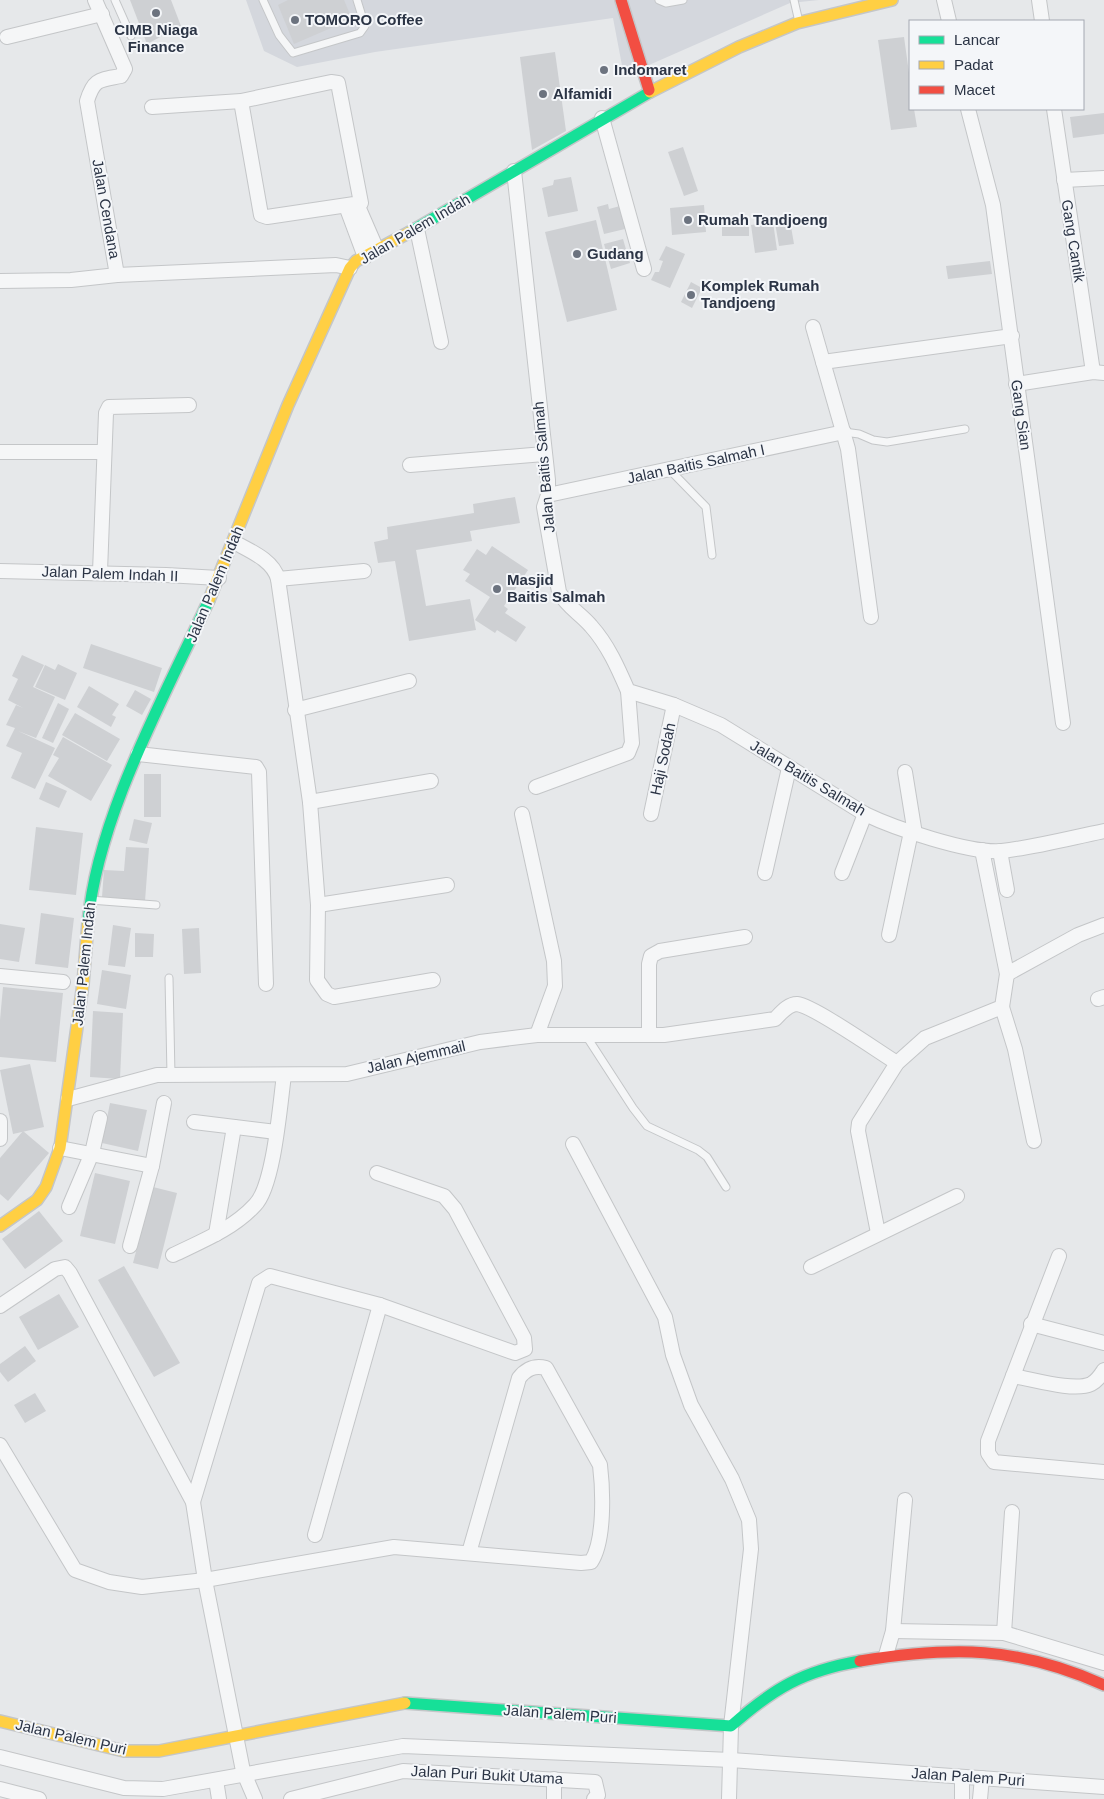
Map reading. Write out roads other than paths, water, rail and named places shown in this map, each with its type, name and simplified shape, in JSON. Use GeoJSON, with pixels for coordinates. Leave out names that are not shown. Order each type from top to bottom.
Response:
{"type":"FeatureCollection","features":[{"type":"Feature","properties":{"kind":"street","name":"Jalan Cendana"},"geometry":{"type":"LineString","coordinates":[[96,0],[125,69],[121,76],[99,80],[94,83],[87,101],[118,276],[336,265],[350,268]]}},
{"type":"Feature","properties":{"kind":"street"},"geometry":{"type":"LineString","coordinates":[[621,0],[649,90]]}},
{"type":"Feature","properties":{"kind":"street","name":"Jalan Palem Indah"},"geometry":{"type":"LineString","coordinates":[[0,1226],[37,1200],[46,1187],[60,1148],[83,984],[90,900],[110,824],[138,754],[219,578],[288,405],[350,268],[356,261],[417,229],[649,90],[746,43],[799,22],[892,0]]}},
{"type":"Feature","properties":{"kind":"street"},"geometry":{"type":"LineString","coordinates":[[944,0],[948,20]]}},
{"type":"Feature","properties":{"kind":"street"},"geometry":{"type":"LineString","coordinates":[[1040,0],[1042,20]]}},
{"type":"Feature","properties":{"kind":"street"},"geometry":{"type":"LineString","coordinates":[[7,37],[102,14]]}},
{"type":"Feature","properties":{"kind":"street"},"geometry":{"type":"LineString","coordinates":[[152,107],[241,101],[332,82],[338,83],[362,201],[352,205],[266,216],[261,215],[241,101]]}},
{"type":"Feature","properties":{"kind":"street","name":"Gang Sian"},"geometry":{"type":"LineString","coordinates":[[968,110],[993,205],[998,258],[1012,336],[1016,384],[1063,723]]}},
{"type":"Feature","properties":{"kind":"street","name":"Gang Cantik"},"geometry":{"type":"LineString","coordinates":[[1054,110],[1064,180],[1098,373]]}},
{"type":"Feature","properties":{"kind":"street"},"geometry":{"type":"LineString","coordinates":[[602,118],[644,269]]}},
{"type":"Feature","properties":{"kind":"street","name":"Jalan Baitis Salmah"},"geometry":{"type":"LineString","coordinates":[[514,171],[548,495],[544,507],[558,592],[565,603],[591,625],[605,645],[628,691],[674,705],[721,725],[865,814],[886,824],[913,833],[982,850],[1000,851],[1104,832]]}},
{"type":"Feature","properties":{"kind":"street"},"geometry":{"type":"LineString","coordinates":[[1064,180],[1104,178]]}},
{"type":"Feature","properties":{"kind":"street"},"geometry":{"type":"LineString","coordinates":[[352,205],[371,253]]}},
{"type":"Feature","properties":{"kind":"street"},"geometry":{"type":"LineString","coordinates":[[417,229],[441,342]]}},
{"type":"Feature","properties":{"kind":"street"},"geometry":{"type":"LineString","coordinates":[[0,281],[71,280],[118,276]]}},
{"type":"Feature","properties":{"kind":"street"},"geometry":{"type":"LineString","coordinates":[[813,327],[844,432],[871,617]]}},
{"type":"Feature","properties":{"kind":"street"},"geometry":{"type":"LineString","coordinates":[[823,362],[1012,336]]}},
{"type":"Feature","properties":{"kind":"street"},"geometry":{"type":"LineString","coordinates":[[1016,384],[1098,373]]}},
{"type":"Feature","properties":{"kind":"street"},"geometry":{"type":"LineString","coordinates":[[100,572],[106,413],[109,407],[189,406]]}},
{"type":"Feature","properties":{"kind":"street","name":"Jalan Baitis Salmah I"},"geometry":{"type":"LineString","coordinates":[[548,495],[844,432]]}},
{"type":"Feature","properties":{"kind":"street"},"geometry":{"type":"LineString","coordinates":[[0,452],[104,452]]}},
{"type":"Feature","properties":{"kind":"street"},"geometry":{"type":"LineString","coordinates":[[410,465],[544,454]]}},
{"type":"Feature","properties":{"kind":"street"},"geometry":{"type":"LineString","coordinates":[[234,542],[270,564],[276,570],[278,579],[295,710],[310,802],[318,906],[318,980],[327,994],[334,997],[433,980]]}},
{"type":"Feature","properties":{"kind":"street","name":"Jalan Palem Indah II"},"geometry":{"type":"LineString","coordinates":[[0,570],[100,572],[219,578]]}},
{"type":"Feature","properties":{"kind":"street"},"geometry":{"type":"LineString","coordinates":[[278,579],[364,571]]}},
{"type":"Feature","properties":{"kind":"street"},"geometry":{"type":"LineString","coordinates":[[295,710],[409,681]]}},
{"type":"Feature","properties":{"kind":"street"},"geometry":{"type":"LineString","coordinates":[[536,787],[628,754],[632,743],[628,691]]}},
{"type":"Feature","properties":{"kind":"street","name":"Haji Sodah"},"geometry":{"type":"LineString","coordinates":[[651,814],[674,705]]}},
{"type":"Feature","properties":{"kind":"street"},"geometry":{"type":"LineString","coordinates":[[138,754],[256,767],[259,772],[266,984]]}},
{"type":"Feature","properties":{"kind":"street"},"geometry":{"type":"LineString","coordinates":[[765,873],[789,768]]}},
{"type":"Feature","properties":{"kind":"street"},"geometry":{"type":"LineString","coordinates":[[889,934],[913,833],[905,772]]}},
{"type":"Feature","properties":{"kind":"street"},"geometry":{"type":"LineString","coordinates":[[310,802],[431,781]]}},
{"type":"Feature","properties":{"kind":"street"},"geometry":{"type":"LineString","coordinates":[[522,814],[554,961],[555,986],[537,1035]]}},
{"type":"Feature","properties":{"kind":"street"},"geometry":{"type":"LineString","coordinates":[[842,873],[865,814]]}},
{"type":"Feature","properties":{"kind":"street"},"geometry":{"type":"LineString","coordinates":[[982,850],[1007,974],[1002,1007],[1015,1049],[1024,1101],[1034,1140]]}},
{"type":"Feature","properties":{"kind":"street"},"geometry":{"type":"LineString","coordinates":[[1000,851],[1007,890]]}},
{"type":"Feature","properties":{"kind":"street"},"geometry":{"type":"LineString","coordinates":[[318,906],[447,885]]}},
{"type":"Feature","properties":{"kind":"street"},"geometry":{"type":"LineString","coordinates":[[1007,974],[1078,935],[1104,926]]}},
{"type":"Feature","properties":{"kind":"street"},"geometry":{"type":"LineString","coordinates":[[649,1035],[649,964],[651,956],[660,951],[745,937]]}},
{"type":"Feature","properties":{"kind":"street"},"geometry":{"type":"LineString","coordinates":[[0,976],[63,982]]}},
{"type":"Feature","properties":{"kind":"street","name":"Jalan Ajemmail"},"geometry":{"type":"LineString","coordinates":[[68,1099],[157,1075],[346,1074],[480,1042],[537,1035],[664,1035],[775,1019],[789,1006],[796,1004],[824,1017],[897,1063]]}},
{"type":"Feature","properties":{"kind":"street"},"geometry":{"type":"LineString","coordinates":[[878,1232],[858,1131],[860,1123],[897,1063],[925,1038],[1002,1007]]}},
{"type":"Feature","properties":{"kind":"street"},"geometry":{"type":"LineString","coordinates":[[173,1255],[216,1234],[256,1204],[268,1181],[284,1075]]}},
{"type":"Feature","properties":{"kind":"street"},"geometry":{"type":"LineString","coordinates":[[130,1246],[152,1166],[164,1103]]}},
{"type":"Feature","properties":{"kind":"street"},"geometry":{"type":"LineString","coordinates":[[69,1207],[92,1153],[100,1118]]}},
{"type":"Feature","properties":{"kind":"street"},"geometry":{"type":"LineString","coordinates":[[0,1121],[0,1140]]}},
{"type":"Feature","properties":{"kind":"street"},"geometry":{"type":"LineString","coordinates":[[194,1122],[276,1132]]}},
{"type":"Feature","properties":{"kind":"street"},"geometry":{"type":"LineString","coordinates":[[216,1234],[234,1127]]}},
{"type":"Feature","properties":{"kind":"street"},"geometry":{"type":"LineString","coordinates":[[573,1144],[665,1317],[673,1356],[690,1405],[732,1479],[749,1520],[750,1568],[730,1726],[729,1799]]}},
{"type":"Feature","properties":{"kind":"street"},"geometry":{"type":"LineString","coordinates":[[60,1148],[152,1166]]}},
{"type":"Feature","properties":{"kind":"street"},"geometry":{"type":"LineString","coordinates":[[193,1502],[259,1283],[270,1276],[380,1306],[515,1353],[525,1348],[524,1338],[455,1209],[444,1196],[377,1173]]}},
{"type":"Feature","properties":{"kind":"street"},"geometry":{"type":"LineString","coordinates":[[811,1267],[878,1232],[957,1196]]}},
{"type":"Feature","properties":{"kind":"street"},"geometry":{"type":"LineString","coordinates":[[1059,1256],[988,1441],[988,1453],[994,1462],[1104,1472]]}},
{"type":"Feature","properties":{"kind":"street"},"geometry":{"type":"LineString","coordinates":[[0,1306],[55,1269],[65,1268],[70,1273],[193,1502],[205,1580],[236,1737],[244,1773],[255,1799]]}},
{"type":"Feature","properties":{"kind":"street"},"geometry":{"type":"LineString","coordinates":[[316,1535],[380,1306]]}},
{"type":"Feature","properties":{"kind":"street"},"geometry":{"type":"LineString","coordinates":[[1032,1324],[1104,1344]]}},
{"type":"Feature","properties":{"kind":"street"},"geometry":{"type":"LineString","coordinates":[[0,1445],[75,1570],[108,1582],[142,1587],[205,1580],[394,1547],[581,1563],[591,1562],[597,1553],[602,1478],[600,1465],[546,1368],[538,1366],[524,1371],[518,1378],[469,1553]]}},
{"type":"Feature","properties":{"kind":"street"},"geometry":{"type":"LineString","coordinates":[[1013,1376],[1076,1387],[1090,1385],[1098,1380],[1104,1370]]}},
{"type":"Feature","properties":{"kind":"street"},"geometry":{"type":"LineString","coordinates":[[886,1655],[893,1631],[905,1500]]}},
{"type":"Feature","properties":{"kind":"street"},"geometry":{"type":"LineString","coordinates":[[1004,1633],[1012,1512]]}},
{"type":"Feature","properties":{"kind":"street"},"geometry":{"type":"LineString","coordinates":[[893,1631],[1004,1633],[1104,1663]]}},
{"type":"Feature","properties":{"kind":"street"},"geometry":{"type":"LineString","coordinates":[[730,1726],[776,1690],[814,1674],[886,1655],[953,1652],[1007,1654],[1063,1667],[1104,1685]]}},
{"type":"Feature","properties":{"kind":"street","name":"Jalan Palem Puri"},"geometry":{"type":"LineString","coordinates":[[0,1721],[124,1751],[159,1751],[404,1703],[730,1726]]}},
{"type":"Feature","properties":{"kind":"street","name":"Jalan Palem Puri"},"geometry":{"type":"LineString","coordinates":[[0,1757],[124,1788],[163,1789],[403,1746],[731,1760],[1104,1787]]}},
{"type":"Feature","properties":{"kind":"street","name":"Jalan Puri Bukit Utama"},"geometry":{"type":"LineString","coordinates":[[291,1799],[403,1770],[596,1782],[598,1795],[594,1799]]}},
{"type":"Feature","properties":{"kind":"street"},"geometry":{"type":"LineString","coordinates":[[962,1777],[962,1799]]}},
{"type":"Feature","properties":{"kind":"street"},"geometry":{"type":"LineString","coordinates":[[980,1799],[982,1778]]}},
{"type":"Feature","properties":{"kind":"street"},"geometry":{"type":"LineString","coordinates":[[554,1779],[554,1799]]}},
{"type":"Feature","properties":{"kind":"street"},"geometry":{"type":"LineString","coordinates":[[216,1780],[219,1799]]}},
{"type":"Feature","properties":{"kind":"street"},"geometry":{"type":"LineString","coordinates":[[0,1789],[39,1799]]}},
{"type":"Feature","properties":{"kind":"lane"},"geometry":{"type":"LineString","coordinates":[[115,0],[132,36]]}},
{"type":"Feature","properties":{"kind":"lane"},"geometry":{"type":"LineString","coordinates":[[263,0],[279,35],[293,53],[360,34],[365,26],[357,0]]}},
{"type":"Feature","properties":{"kind":"lane"},"geometry":{"type":"LineString","coordinates":[[659,0],[666,3],[683,0]]}},
{"type":"Feature","properties":{"kind":"lane"},"geometry":{"type":"LineString","coordinates":[[794,0],[799,22]]}},
{"type":"Feature","properties":{"kind":"lane"},"geometry":{"type":"LineString","coordinates":[[844,432],[860,434],[873,440],[887,442],[965,429]]}},
{"type":"Feature","properties":{"kind":"lane"},"geometry":{"type":"LineString","coordinates":[[670,470],[706,507],[712,555]]}},
{"type":"Feature","properties":{"kind":"lane"},"geometry":{"type":"LineString","coordinates":[[90,900],[156,905]]}},
{"type":"Feature","properties":{"kind":"lane"},"geometry":{"type":"LineString","coordinates":[[169,978],[171,1075]]}},
{"type":"Feature","properties":{"kind":"lane"},"geometry":{"type":"LineString","coordinates":[[585,1034],[633,1108],[647,1126],[698,1150],[707,1157],[726,1187]]}},
{"type":"Feature","properties":{"kind":"place","name":"CIMB Niaga Finance"},"geometry":{"type":"Point","coordinates":[156,13]}},
{"type":"Feature","properties":{"kind":"place","name":"TOMORO Coffee"},"geometry":{"type":"Point","coordinates":[295,20]}},
{"type":"Feature","properties":{"kind":"place","name":"Indomaret"},"geometry":{"type":"Point","coordinates":[604,70]}},
{"type":"Feature","properties":{"kind":"place","name":"Alfamidi"},"geometry":{"type":"Point","coordinates":[543,94]}},
{"type":"Feature","properties":{"kind":"place","name":"Rumah Tandjoeng"},"geometry":{"type":"Point","coordinates":[688,220]}},
{"type":"Feature","properties":{"kind":"place","name":"Gudang"},"geometry":{"type":"Point","coordinates":[577,254]}},
{"type":"Feature","properties":{"kind":"place","name":"Komplek Rumah Tandjoeng"},"geometry":{"type":"Point","coordinates":[691,295]}},
{"type":"Feature","properties":{"kind":"place","name":"Masjid Baitis Salmah"},"geometry":{"type":"Point","coordinates":[497,589]}}]}
